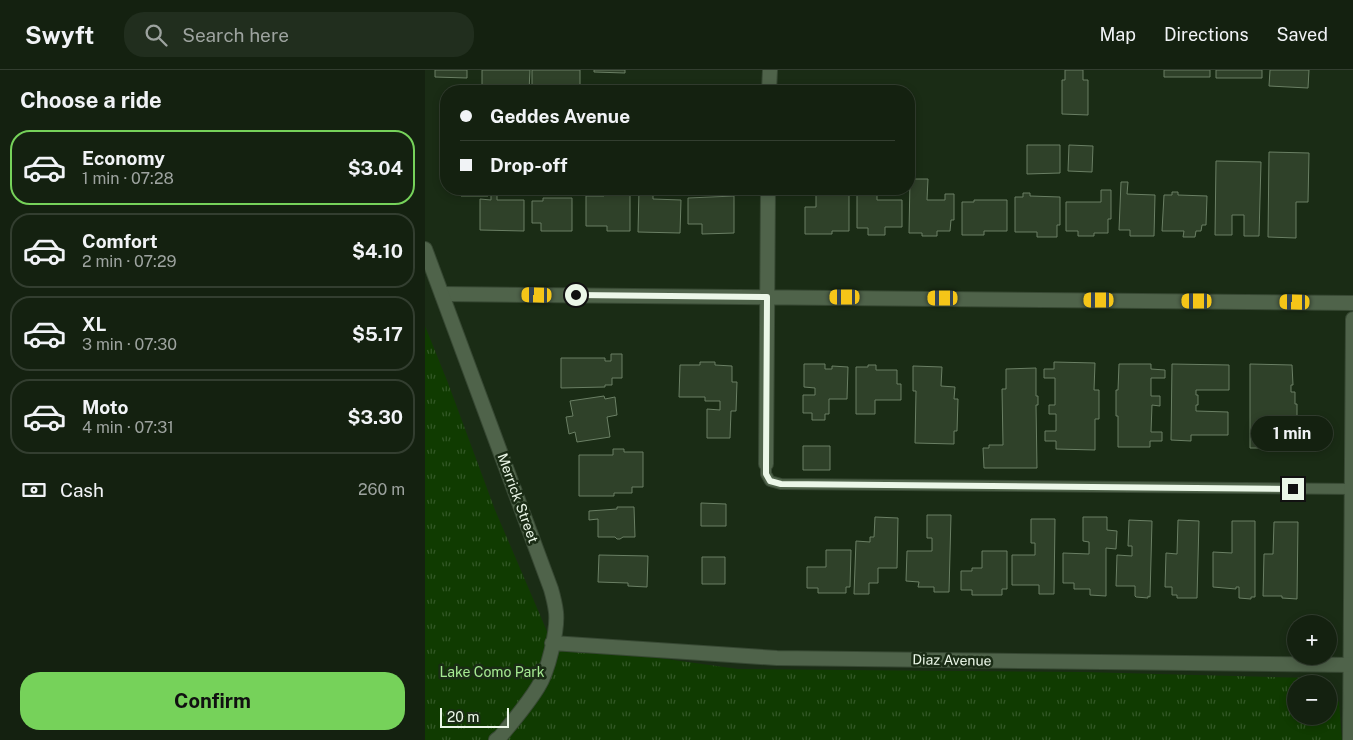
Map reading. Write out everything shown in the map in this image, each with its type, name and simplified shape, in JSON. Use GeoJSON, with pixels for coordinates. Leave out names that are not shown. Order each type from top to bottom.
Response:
{"type":"FeatureCollection","features":[{"type":"Feature","properties":{"kind":"street"},"geometry":{"type":"LineString","coordinates":[[769,85],[770,70]]}},
{"type":"Feature","properties":{"kind":"street"},"geometry":{"type":"LineString","coordinates":[[766,464],[769,195]]}},
{"type":"Feature","properties":{"kind":"street","name":"Merrick Street"},"geometry":{"type":"LineString","coordinates":[[425,249],[551,589],[556,611],[556,629],[552,650],[539,686],[496,740]]}},
{"type":"Feature","properties":{"kind":"street"},"geometry":{"type":"LineString","coordinates":[[442,294],[1353,303]]}},
{"type":"Feature","properties":{"kind":"street"},"geometry":{"type":"LineString","coordinates":[[1351,740],[1353,319]]}},
{"type":"Feature","properties":{"kind":"street","name":"Diaz Avenue"},"geometry":{"type":"LineString","coordinates":[[552,643],[777,658],[1352,665]]}},
{"type":"Feature","properties":{"kind":"lane"},"geometry":{"type":"LineString","coordinates":[[766,464],[766,474],[770,481],[781,484],[1352,489]]}},
{"type":"Feature","properties":{"kind":"green space","name":"Lake Como Park"},"geometry":{"type":"Polygon","coordinates":[[[425,326],[495,510],[552,643],[738,669],[1083,672],[1287,677],[1287,725],[1337,725],[1337,700],[1339,702],[1342,740],[425,740],[425,326]]]}},
{"type":"Feature","properties":{"kind":"building"},"geometry":{"type":"Polygon","coordinates":[[[435,70],[467,70],[467,78],[435,77],[435,70]]]}},
{"type":"Feature","properties":{"kind":"building"},"geometry":{"type":"Polygon","coordinates":[[[482,70],[530,70],[529,85],[482,85],[482,70]]]}},
{"type":"Feature","properties":{"kind":"building"},"geometry":{"type":"Polygon","coordinates":[[[532,70],[580,70],[580,85],[532,85],[532,70]]]}},
{"type":"Feature","properties":{"kind":"building"},"geometry":{"type":"Polygon","coordinates":[[[594,70],[625,70],[625,73],[594,72],[594,70]]]}},
{"type":"Feature","properties":{"kind":"building"},"geometry":{"type":"Polygon","coordinates":[[[1065,70],[1083,70],[1083,80],[1088,80],[1088,115],[1062,114],[1062,80],[1065,80],[1065,70]]]}},
{"type":"Feature","properties":{"kind":"building"},"geometry":{"type":"Polygon","coordinates":[[[1164,70],[1210,70],[1210,77],[1164,77],[1164,70]]]}},
{"type":"Feature","properties":{"kind":"building"},"geometry":{"type":"Polygon","coordinates":[[[1216,70],[1262,70],[1262,78],[1216,78],[1216,70]]]}},
{"type":"Feature","properties":{"kind":"building"},"geometry":{"type":"Polygon","coordinates":[[[1270,70],[1309,70],[1308,88],[1269,86],[1270,70]]]}},
{"type":"Feature","properties":{"kind":"building"},"geometry":{"type":"Polygon","coordinates":[[[1027,145],[1060,145],[1060,173],[1027,174],[1027,145]]]}},
{"type":"Feature","properties":{"kind":"building"},"geometry":{"type":"Polygon","coordinates":[[[1069,145],[1093,146],[1092,172],[1068,171],[1069,145]]]}},
{"type":"Feature","properties":{"kind":"building"},"geometry":{"type":"Polygon","coordinates":[[[1269,152],[1309,153],[1308,202],[1296,202],[1296,238],[1268,237],[1269,152]]]}},
{"type":"Feature","properties":{"kind":"building"},"geometry":{"type":"Polygon","coordinates":[[[1216,161],[1261,162],[1259,236],[1244,236],[1244,215],[1232,215],[1232,235],[1215,235],[1216,161]]]}},
{"type":"Feature","properties":{"kind":"building"},"geometry":{"type":"Polygon","coordinates":[[[915,179],[928,179],[927,200],[945,200],[945,194],[954,194],[954,220],[951,220],[950,231],[937,231],[937,236],[922,236],[922,233],[909,233],[910,195],[915,195],[915,179]]]}},
{"type":"Feature","properties":{"kind":"building"},"geometry":{"type":"Polygon","coordinates":[[[1121,182],[1128,182],[1127,194],[1155,195],[1154,236],[1130,236],[1130,230],[1119,230],[1121,182]]]}},
{"type":"Feature","properties":{"kind":"building"},"geometry":{"type":"Polygon","coordinates":[[[1101,190],[1111,190],[1111,219],[1108,219],[1108,233],[1094,233],[1094,236],[1078,236],[1078,231],[1066,231],[1066,202],[1101,202],[1101,190]]]}},
{"type":"Feature","properties":{"kind":"building"},"geometry":{"type":"Polygon","coordinates":[[[1172,192],[1178,192],[1178,195],[1207,196],[1206,225],[1202,225],[1201,231],[1196,231],[1195,237],[1183,237],[1184,231],[1162,231],[1164,195],[1172,195],[1172,192]]]}},
{"type":"Feature","properties":{"kind":"building"},"geometry":{"type":"Polygon","coordinates":[[[1023,193],[1030,193],[1030,196],[1060,197],[1060,225],[1057,225],[1057,237],[1037,237],[1037,232],[1015,232],[1015,197],[1023,197],[1023,193]]]}},
{"type":"Feature","properties":{"kind":"building"},"geometry":{"type":"Polygon","coordinates":[[[461,195],[488,195],[488,196],[461,195]]]}},
{"type":"Feature","properties":{"kind":"building"},"geometry":{"type":"Polygon","coordinates":[[[491,195],[497,195],[497,200],[524,200],[524,231],[480,230],[480,199],[491,200],[491,195]]]}},
{"type":"Feature","properties":{"kind":"building"},"geometry":{"type":"Polygon","coordinates":[[[630,195],[630,231],[607,231],[607,226],[586,226],[586,196],[630,195]]]}},
{"type":"Feature","properties":{"kind":"building"},"geometry":{"type":"Polygon","coordinates":[[[639,195],[653,195],[653,199],[681,200],[680,233],[638,232],[639,195]]]}},
{"type":"Feature","properties":{"kind":"building"},"geometry":{"type":"Polygon","coordinates":[[[816,195],[849,195],[849,231],[832,231],[832,234],[805,234],[805,207],[816,207],[816,195]]]}},
{"type":"Feature","properties":{"kind":"building"},"geometry":{"type":"Polygon","coordinates":[[[857,195],[877,195],[877,200],[902,200],[902,227],[885,227],[885,235],[868,235],[868,228],[857,228],[857,195]]]}},
{"type":"Feature","properties":{"kind":"building"},"geometry":{"type":"Polygon","coordinates":[[[734,196],[734,233],[702,234],[702,224],[688,224],[688,198],[734,196]]]}},
{"type":"Feature","properties":{"kind":"building"},"geometry":{"type":"Polygon","coordinates":[[[543,198],[572,198],[572,231],[541,231],[541,223],[532,223],[532,201],[543,201],[543,198]]]}},
{"type":"Feature","properties":{"kind":"building"},"geometry":{"type":"Polygon","coordinates":[[[974,200],[1007,200],[1007,231],[984,231],[984,235],[962,235],[962,202],[974,202],[974,200]]]}},
{"type":"Feature","properties":{"kind":"building"},"geometry":{"type":"Polygon","coordinates":[[[611,354],[622,354],[622,378],[612,378],[612,385],[605,385],[605,387],[561,388],[561,358],[605,358],[605,361],[611,361],[611,354]]]}},
{"type":"Feature","properties":{"kind":"building"},"geometry":{"type":"Polygon","coordinates":[[[700,362],[715,362],[715,365],[732,366],[732,382],[737,382],[736,411],[731,411],[730,438],[707,438],[707,409],[720,410],[720,401],[705,401],[705,397],[679,397],[680,365],[700,365],[700,362]]]}},
{"type":"Feature","properties":{"kind":"building"},"geometry":{"type":"Polygon","coordinates":[[[1054,362],[1095,363],[1094,390],[1099,390],[1099,419],[1095,419],[1095,450],[1056,449],[1056,441],[1045,441],[1045,431],[1056,431],[1056,414],[1049,414],[1049,405],[1055,405],[1055,378],[1044,378],[1044,369],[1054,369],[1054,362]]]}},
{"type":"Feature","properties":{"kind":"building"},"geometry":{"type":"Polygon","coordinates":[[[804,364],[825,364],[825,369],[832,369],[832,366],[848,367],[847,399],[829,399],[829,414],[825,414],[825,420],[812,420],[812,413],[803,413],[803,395],[815,395],[815,388],[804,387],[804,364]]]}},
{"type":"Feature","properties":{"kind":"building"},"geometry":{"type":"Polygon","coordinates":[[[1119,364],[1151,364],[1151,369],[1165,370],[1165,378],[1151,378],[1151,396],[1160,396],[1160,406],[1152,405],[1151,432],[1162,432],[1162,441],[1150,441],[1150,447],[1118,447],[1116,390],[1118,390],[1119,364]]]}},
{"type":"Feature","properties":{"kind":"building"},"geometry":{"type":"Polygon","coordinates":[[[1172,364],[1229,365],[1229,390],[1196,390],[1198,405],[1196,405],[1196,411],[1228,412],[1228,435],[1191,435],[1191,441],[1171,440],[1172,364]]]}},
{"type":"Feature","properties":{"kind":"building"},"geometry":{"type":"Polygon","coordinates":[[[1250,364],[1292,365],[1293,385],[1291,385],[1291,392],[1295,392],[1297,421],[1291,421],[1291,448],[1250,448],[1250,364]]]}},
{"type":"Feature","properties":{"kind":"building"},"geometry":{"type":"Polygon","coordinates":[[[868,365],[876,365],[876,370],[897,370],[897,384],[901,384],[901,400],[875,400],[875,414],[856,414],[856,367],[868,367],[868,365]]]}},
{"type":"Feature","properties":{"kind":"building"},"geometry":{"type":"Polygon","coordinates":[[[913,366],[942,367],[941,386],[955,387],[954,399],[958,399],[957,431],[954,431],[954,444],[915,443],[916,391],[913,391],[913,366]]]}},
{"type":"Feature","properties":{"kind":"building"},"geometry":{"type":"Polygon","coordinates":[[[1036,368],[1036,396],[1038,396],[1038,405],[1036,405],[1037,468],[984,468],[983,448],[989,448],[989,445],[1003,445],[1002,389],[1006,389],[1006,369],[1036,368]]]}},
{"type":"Feature","properties":{"kind":"building"},"geometry":{"type":"Polygon","coordinates":[[[604,396],[605,399],[615,397],[617,415],[607,417],[610,437],[577,442],[575,432],[569,434],[566,417],[573,416],[570,401],[604,396]]]}},
{"type":"Feature","properties":{"kind":"building"},"geometry":{"type":"Polygon","coordinates":[[[803,446],[830,446],[830,470],[803,470],[803,446]]]}},
{"type":"Feature","properties":{"kind":"building"},"geometry":{"type":"Polygon","coordinates":[[[613,449],[624,449],[624,452],[643,452],[643,487],[632,487],[632,493],[614,493],[614,496],[579,496],[579,455],[613,455],[613,449]]]}},
{"type":"Feature","properties":{"kind":"building"},"geometry":{"type":"Polygon","coordinates":[[[701,503],[726,504],[726,526],[701,526],[701,503]]]}},
{"type":"Feature","properties":{"kind":"building"},"geometry":{"type":"Polygon","coordinates":[[[617,507],[634,507],[635,537],[617,539],[615,537],[598,537],[598,519],[589,520],[589,511],[617,509],[617,507]]]}},
{"type":"Feature","properties":{"kind":"building"},"geometry":{"type":"Polygon","coordinates":[[[927,515],[951,515],[949,592],[934,592],[934,587],[918,587],[919,582],[906,581],[907,551],[932,551],[932,538],[927,538],[927,515]]]}},
{"type":"Feature","properties":{"kind":"building"},"geometry":{"type":"Polygon","coordinates":[[[875,517],[898,518],[897,568],[878,568],[878,583],[869,583],[869,594],[854,594],[856,541],[870,542],[870,537],[874,537],[875,517]]]}},
{"type":"Feature","properties":{"kind":"building"},"geometry":{"type":"Polygon","coordinates":[[[1083,517],[1107,517],[1107,530],[1117,531],[1116,549],[1106,548],[1106,596],[1090,595],[1090,589],[1074,589],[1074,583],[1063,583],[1063,553],[1089,554],[1089,542],[1083,541],[1083,517]]]}},
{"type":"Feature","properties":{"kind":"building"},"geometry":{"type":"Polygon","coordinates":[[[1031,519],[1055,519],[1054,594],[1039,594],[1039,585],[1012,585],[1012,555],[1035,555],[1035,543],[1031,543],[1031,519]]]}},
{"type":"Feature","properties":{"kind":"building"},"geometry":{"type":"Polygon","coordinates":[[[1129,520],[1152,521],[1150,597],[1148,596],[1148,598],[1136,597],[1135,586],[1116,586],[1117,555],[1132,556],[1132,546],[1128,546],[1129,520]]]}},
{"type":"Feature","properties":{"kind":"building"},"geometry":{"type":"Polygon","coordinates":[[[1178,520],[1199,521],[1197,598],[1177,598],[1177,595],[1172,595],[1172,587],[1165,587],[1166,553],[1177,554],[1178,520]]]}},
{"type":"Feature","properties":{"kind":"building"},"geometry":{"type":"Polygon","coordinates":[[[1232,521],[1255,521],[1255,597],[1251,597],[1251,599],[1239,598],[1239,587],[1236,587],[1236,589],[1213,587],[1213,552],[1232,553],[1232,521]]]}},
{"type":"Feature","properties":{"kind":"building"},"geometry":{"type":"Polygon","coordinates":[[[1274,522],[1298,522],[1297,599],[1282,598],[1282,596],[1263,596],[1264,554],[1273,554],[1274,522]]]}},
{"type":"Feature","properties":{"kind":"building"},"geometry":{"type":"Polygon","coordinates":[[[826,550],[851,550],[850,587],[846,587],[846,593],[818,593],[818,588],[807,588],[807,567],[826,567],[826,550]]]}},
{"type":"Feature","properties":{"kind":"building"},"geometry":{"type":"Polygon","coordinates":[[[982,551],[1007,551],[1007,589],[1002,589],[1002,595],[972,595],[972,590],[961,590],[961,571],[972,571],[972,568],[982,568],[982,551]]]}},
{"type":"Feature","properties":{"kind":"building"},"geometry":{"type":"Polygon","coordinates":[[[599,555],[648,556],[647,587],[628,586],[628,583],[598,582],[599,555]]]}},
{"type":"Feature","properties":{"kind":"building"},"geometry":{"type":"Polygon","coordinates":[[[702,557],[725,557],[725,584],[702,584],[702,557]]]}},
{"type":"Feature","properties":{"kind":"route"},"geometry":{"type":"LineString","coordinates":[[576,295],[767,297],[766,474],[770,481],[781,484],[1293,489]]}}]}
